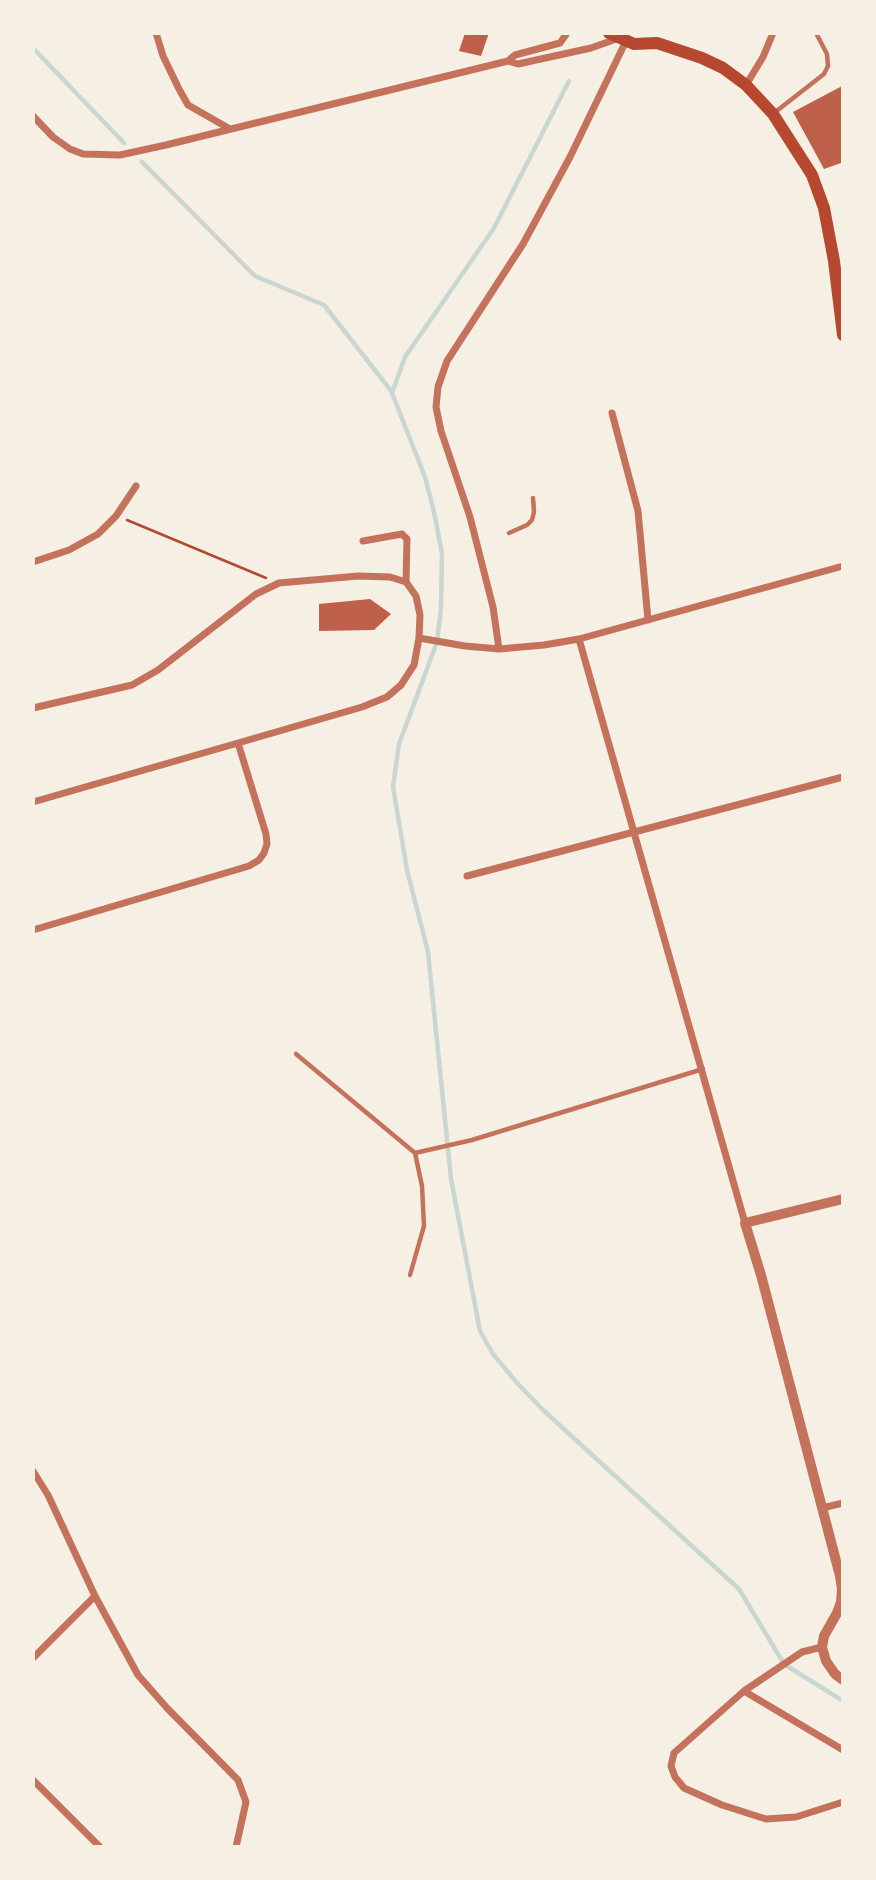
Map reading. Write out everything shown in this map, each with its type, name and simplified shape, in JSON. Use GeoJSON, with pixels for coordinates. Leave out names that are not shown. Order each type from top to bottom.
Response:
{"type":"FeatureCollection","features":[{"type":"Feature","properties":{"kind":"main road"},"geometry":{"type":"LineString","coordinates":[[618,37],[634,44],[653,38],[723,68],[746,85],[773,114],[812,175],[824,208],[838,258],[843,335]]}},
{"type":"Feature","properties":{"kind":"street"},"geometry":{"type":"LineString","coordinates":[[156,33],[163,56],[188,104],[231,129]]}},
{"type":"Feature","properties":{"kind":"street"},"geometry":{"type":"LineString","coordinates":[[33,116],[70,149],[83,154],[120,155],[508,61],[515,55],[560,43],[567,33]]}},
{"type":"Feature","properties":{"kind":"street"},"geometry":{"type":"LineString","coordinates":[[746,85],[763,57],[773,33]]}},
{"type":"Feature","properties":{"kind":"street"},"geometry":{"type":"LineString","coordinates":[[508,61],[518,64],[592,48],[618,37]]}},
{"type":"Feature","properties":{"kind":"street"},"geometry":{"type":"LineString","coordinates":[[499,649],[493,607],[470,517],[441,430],[436,407],[438,387],[447,361],[523,244],[570,157],[618,37]]}},
{"type":"Feature","properties":{"kind":"street"},"geometry":{"type":"LineString","coordinates":[[611,413],[638,511],[648,620]]}},
{"type":"Feature","properties":{"kind":"street"},"geometry":{"type":"LineString","coordinates":[[33,562],[69,550],[98,534],[116,516],[136,486]]}},
{"type":"Feature","properties":{"kind":"street"},"geometry":{"type":"LineString","coordinates":[[33,802],[387,697],[401,685],[414,665],[420,615],[416,596],[406,582],[407,539],[402,534],[363,541]]}},
{"type":"Feature","properties":{"kind":"street"},"geometry":{"type":"LineString","coordinates":[[419,638],[499,649],[544,645],[579,639],[843,566]]}},
{"type":"Feature","properties":{"kind":"street"},"geometry":{"type":"LineString","coordinates":[[33,708],[132,685],[158,670],[256,594],[279,583],[358,576],[390,577],[406,582]]}},
{"type":"Feature","properties":{"kind":"street"},"geometry":{"type":"LineString","coordinates":[[579,639],[761,1275],[841,1576],[838,1614],[824,1636],[822,1647],[835,1674],[843,1680]]}},
{"type":"Feature","properties":{"kind":"street"},"geometry":{"type":"LineString","coordinates":[[33,929],[249,866],[259,860],[267,844],[266,834],[238,743]]}},
{"type":"Feature","properties":{"kind":"street"},"geometry":{"type":"LineString","coordinates":[[467,876],[843,777]]}},
{"type":"Feature","properties":{"kind":"street"},"geometry":{"type":"LineString","coordinates":[[745,1223],[843,1199]]}},
{"type":"Feature","properties":{"kind":"street"},"geometry":{"type":"LineString","coordinates":[[33,1471],[138,1675],[238,1780],[246,1802],[236,1847]]}},
{"type":"Feature","properties":{"kind":"street"},"geometry":{"type":"LineString","coordinates":[[822,1508],[843,1503]]}},
{"type":"Feature","properties":{"kind":"street"},"geometry":{"type":"LineString","coordinates":[[33,1657],[95,1595]]}},
{"type":"Feature","properties":{"kind":"street"},"geometry":{"type":"LineString","coordinates":[[822,1647],[802,1652],[744,1691],[674,1753],[671,1766],[675,1777],[684,1788],[722,1805],[766,1819],[796,1817],[843,1802]]}},
{"type":"Feature","properties":{"kind":"street"},"geometry":{"type":"LineString","coordinates":[[744,1691],[843,1750]]}},
{"type":"Feature","properties":{"kind":"street"},"geometry":{"type":"LineString","coordinates":[[33,1780],[100,1847]]}},
{"type":"Feature","properties":{"kind":"lane"},"geometry":{"type":"LineString","coordinates":[[773,114],[824,74],[828,66],[827,54],[816,33]]}},
{"type":"Feature","properties":{"kind":"lane"},"geometry":{"type":"LineString","coordinates":[[509,533],[527,525],[531,520],[534,512],[533,498]]}},
{"type":"Feature","properties":{"kind":"lane"},"geometry":{"type":"LineString","coordinates":[[296,1054],[415,1153],[422,1186],[424,1226],[410,1275]]}},
{"type":"Feature","properties":{"kind":"lane"},"geometry":{"type":"LineString","coordinates":[[415,1153],[472,1140],[702,1069]]}},
{"type":"Feature","properties":{"kind":"path"},"geometry":{"type":"LineString","coordinates":[[116,516],[279,583]]}},
{"type":"Feature","properties":{"kind":"building"},"geometry":{"type":"Polygon","coordinates":[[[465,33],[489,33],[481,56],[459,51],[465,33]]]}},
{"type":"Feature","properties":{"kind":"building"},"geometry":{"type":"Polygon","coordinates":[[[842,86],[841,163],[824,169],[793,112],[842,86]]]}},
{"type":"Feature","properties":{"kind":"building"},"geometry":{"type":"Polygon","coordinates":[[[370,599],[391,614],[374,630],[319,631],[319,604],[370,599]]]}},
{"type":"Feature","properties":{"kind":"waterway"},"geometry":{"type":"LineString","coordinates":[[33,48],[124,143]]}},
{"type":"Feature","properties":{"kind":"waterway"},"geometry":{"type":"LineString","coordinates":[[569,81],[494,228],[405,357],[392,393],[425,477],[442,554],[437,642],[399,744],[393,787],[407,870],[428,952],[451,1179],[480,1331],[493,1354],[543,1410],[739,1589],[784,1664],[843,1701]]}},
{"type":"Feature","properties":{"kind":"waterway"},"geometry":{"type":"LineString","coordinates":[[142,162],[255,276],[324,305],[392,392]]}}]}
